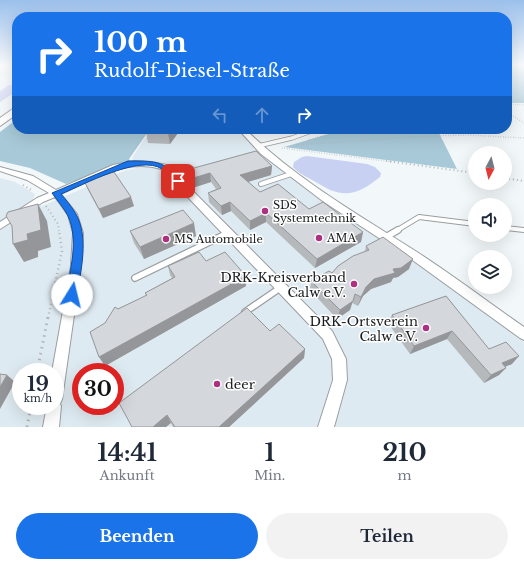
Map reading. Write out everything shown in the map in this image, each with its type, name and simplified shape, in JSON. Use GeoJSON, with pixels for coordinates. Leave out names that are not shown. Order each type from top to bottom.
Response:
{"type":"FeatureCollection","features":[{"type":"Feature","properties":{"kind":"main road"},"geometry":{"type":"LineString","coordinates":[[0,122],[12,113]]}},
{"type":"Feature","properties":{"kind":"street"},"geometry":{"type":"LineString","coordinates":[[246,134],[291,174],[327,200],[386,237],[524,334]]}},
{"type":"Feature","properties":{"kind":"street"},"geometry":{"type":"LineString","coordinates":[[0,226],[40,200],[128,163],[145,162],[164,167],[328,335],[338,359],[340,380],[326,427]]}},
{"type":"Feature","properties":{"kind":"street"},"geometry":{"type":"LineString","coordinates":[[2,170],[30,178],[56,193],[72,214],[78,233],[76,266],[61,363]]}},
{"type":"Feature","properties":{"kind":"street"},"geometry":{"type":"LineString","coordinates":[[51,427],[53,415]]}},
{"type":"Feature","properties":{"kind":"lane"},"geometry":{"type":"LineString","coordinates":[[258,146],[267,145],[302,134]]}},
{"type":"Feature","properties":{"kind":"lane"},"geometry":{"type":"LineString","coordinates":[[261,184],[291,174]]}},
{"type":"Feature","properties":{"kind":"lane"},"geometry":{"type":"LineString","coordinates":[[386,237],[419,217],[468,223]]}},
{"type":"Feature","properties":{"kind":"lane"},"geometry":{"type":"LineString","coordinates":[[512,229],[524,230]]}},
{"type":"Feature","properties":{"kind":"lane"},"geometry":{"type":"LineString","coordinates":[[134,278],[228,233]]}},
{"type":"Feature","properties":{"kind":"lane"},"geometry":{"type":"LineString","coordinates":[[242,314],[281,287]]}},
{"type":"Feature","properties":{"kind":"path"},"geometry":{"type":"LineString","coordinates":[[512,97],[524,102]]}},
{"type":"Feature","properties":{"kind":"path"},"geometry":{"type":"LineString","coordinates":[[512,104],[524,105]]}},
{"type":"Feature","properties":{"kind":"path"},"geometry":{"type":"LineString","coordinates":[[512,115],[524,123]]}},
{"type":"Feature","properties":{"kind":"path"},"geometry":{"type":"LineString","coordinates":[[128,163],[127,159],[146,134]]}},
{"type":"Feature","properties":{"kind":"path"},"geometry":{"type":"LineString","coordinates":[[290,145],[425,136],[467,135],[524,138]]}},
{"type":"Feature","properties":{"kind":"path"},"geometry":{"type":"LineString","coordinates":[[267,145],[468,172]]}},
{"type":"Feature","properties":{"kind":"path"},"geometry":{"type":"LineString","coordinates":[[512,179],[524,181]]}},
{"type":"Feature","properties":{"kind":"path"},"geometry":{"type":"LineString","coordinates":[[20,183],[37,193],[36,197],[48,207],[58,224],[62,251],[39,363]]}},
{"type":"Feature","properties":{"kind":"path"},"geometry":{"type":"LineString","coordinates":[[27,427],[29,415]]}},
{"type":"Feature","properties":{"kind":"shaded area"},"geometry":{"type":"Polygon","coordinates":[[[9,85],[12,85],[12,94],[0,102],[0,91],[9,85]]]}},
{"type":"Feature","properties":{"kind":"shaded area"},"geometry":{"type":"Polygon","coordinates":[[[512,85],[524,85],[524,103],[512,103],[512,85]]]}},
{"type":"Feature","properties":{"kind":"shaded area"},"geometry":{"type":"Polygon","coordinates":[[[12,123],[12,134],[146,134],[129,159],[130,161],[66,184],[30,168],[0,161],[0,132],[12,123]]]}},
{"type":"Feature","properties":{"kind":"shaded area"},"geometry":{"type":"Polygon","coordinates":[[[148,134],[241,134],[287,174],[416,263],[524,342],[524,427],[0,427],[0,178],[15,182],[35,194],[33,199],[42,206],[124,171],[136,168],[132,158],[148,134]]]}},
{"type":"Feature","properties":{"kind":"shaded area"},"geometry":{"type":"Polygon","coordinates":[[[329,134],[440,134],[457,169],[284,147],[329,134]]]}},
{"type":"Feature","properties":{"kind":"shaded area"},"geometry":{"type":"Polygon","coordinates":[[[307,156],[367,164],[375,167],[381,173],[380,177],[363,189],[355,192],[340,193],[324,187],[303,175],[293,167],[294,162],[307,156]]]}},
{"type":"Feature","properties":{"kind":"building"},"geometry":{"type":"Polygon","coordinates":[[[256,151],[272,166],[240,175],[260,192],[278,184],[309,209],[323,202],[363,232],[317,259],[266,213],[250,221],[230,202],[221,206],[208,193],[221,188],[210,173],[190,179],[183,171],[256,151]]]}},
{"type":"Feature","properties":{"kind":"building"},"geometry":{"type":"Polygon","coordinates":[[[114,172],[131,197],[99,209],[84,181],[114,172]]]}},
{"type":"Feature","properties":{"kind":"building"},"geometry":{"type":"Polygon","coordinates":[[[38,204],[41,230],[27,234],[28,240],[13,244],[12,226],[6,216],[8,212],[38,204]]]}},
{"type":"Feature","properties":{"kind":"building"},"geometry":{"type":"Polygon","coordinates":[[[183,210],[194,223],[140,247],[130,231],[183,210]]]}},
{"type":"Feature","properties":{"kind":"building","name":"DRK-Kreisverband Calw e.V."},"geometry":{"type":"Polygon","coordinates":[[[383,237],[413,259],[401,268],[393,269],[395,273],[374,279],[366,287],[361,297],[355,294],[353,301],[340,310],[311,281],[329,271],[332,273],[338,266],[353,256],[369,250],[366,246],[383,237]]]}},
{"type":"Feature","properties":{"kind":"building"},"geometry":{"type":"Polygon","coordinates":[[[199,252],[206,261],[225,252],[246,276],[99,357],[90,332],[105,323],[115,307],[118,309],[147,295],[145,293],[175,277],[168,266],[199,252]]]}},
{"type":"Feature","properties":{"kind":"building"},"geometry":{"type":"Polygon","coordinates":[[[446,296],[489,349],[506,342],[519,356],[502,363],[506,368],[491,375],[452,331],[414,346],[392,315],[446,296]]]}},
{"type":"Feature","properties":{"kind":"building","name":"deer"},"geometry":{"type":"Polygon","coordinates":[[[247,308],[270,331],[279,324],[305,349],[219,427],[175,427],[167,415],[153,427],[132,427],[124,412],[124,399],[247,308]]]}},
{"type":"Feature","properties":{"kind":"building"},"geometry":{"type":"Polygon","coordinates":[[[0,374],[7,375],[0,387],[0,374]]]}},
{"type":"Feature","properties":{"kind":"place","name":"SDS Systemtechnik"},"geometry":{"type":"Point","coordinates":[265,211]}},
{"type":"Feature","properties":{"kind":"place","name":"AMA"},"geometry":{"type":"Point","coordinates":[319,238]}},
{"type":"Feature","properties":{"kind":"place","name":"MS Automobile"},"geometry":{"type":"Point","coordinates":[166,239]}},
{"type":"Feature","properties":{"kind":"place","name":"DRK-Kreisverband Calw e.V."},"geometry":{"type":"Point","coordinates":[354,284]}},
{"type":"Feature","properties":{"kind":"place","name":"DRK-Ortsverein Calw e.V."},"geometry":{"type":"Point","coordinates":[426,328]}},
{"type":"Feature","properties":{"kind":"place","name":"deer"},"geometry":{"type":"Point","coordinates":[217,384]}},
{"type":"Feature","properties":{"kind":"route"},"geometry":{"type":"LineString","coordinates":[[72,295],[78,233],[72,214],[56,193],[128,163],[154,163],[164,167],[178,181]]}}]}
